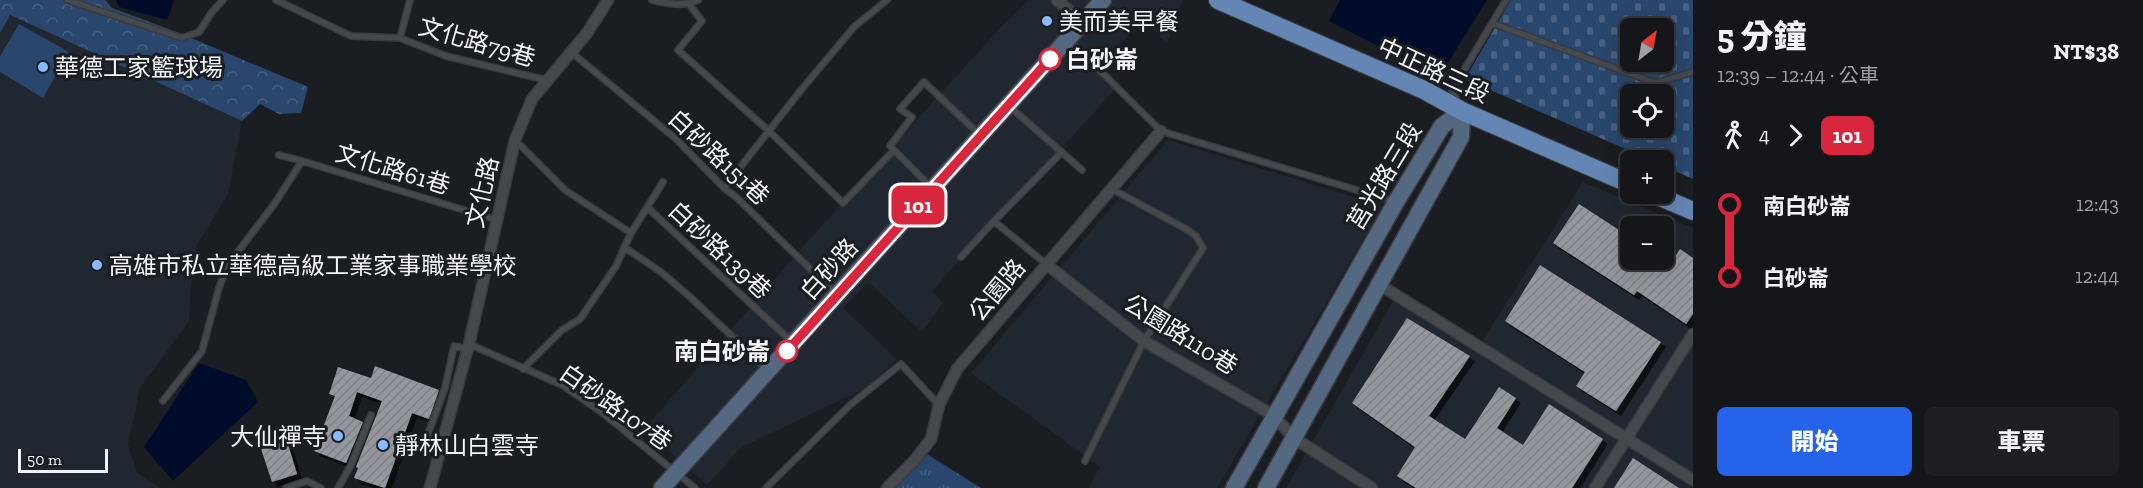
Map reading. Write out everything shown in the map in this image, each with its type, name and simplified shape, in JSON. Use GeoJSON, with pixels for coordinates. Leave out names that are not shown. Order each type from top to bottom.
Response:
{"type":"FeatureCollection","features":[{"type":"Feature","properties":{"kind":"main road","name":"中正路三段"},"geometry":{"type":"LineString","coordinates":[[1218,0],[1424,90],[1462,111],[1620,180]]}},
{"type":"Feature","properties":{"kind":"main road"},"geometry":{"type":"LineString","coordinates":[[1674,203],[1693,211]]}},
{"type":"Feature","properties":{"kind":"street","name":"文化路"},"geometry":{"type":"LineString","coordinates":[[430,488],[468,346],[515,140],[525,110],[546,80],[587,33],[608,0]]}},
{"type":"Feature","properties":{"kind":"street"},"geometry":{"type":"LineString","coordinates":[[1057,0],[1083,22]]}},
{"type":"Feature","properties":{"kind":"street","name":"白砂路"},"geometry":{"type":"LineString","coordinates":[[662,488],[1103,0]]}},
{"type":"Feature","properties":{"kind":"street","name":"莒光路三段"},"geometry":{"type":"LineString","coordinates":[[1233,488],[1273,415],[1442,126],[1462,111]]}},
{"type":"Feature","properties":{"kind":"street","name":"莒光路三段"},"geometry":{"type":"LineString","coordinates":[[1266,488],[1461,137],[1462,111]]}},
{"type":"Feature","properties":{"kind":"street","name":"公園路"},"geometry":{"type":"LineString","coordinates":[[887,488],[915,460],[931,439],[939,405],[957,369],[1161,131]]}},
{"type":"Feature","properties":{"kind":"street","name":"公園路110巷"},"geometry":{"type":"LineString","coordinates":[[1046,264],[1144,341],[1273,415],[1294,438],[1372,488]]}},
{"type":"Feature","properties":{"kind":"street"},"geometry":{"type":"LineString","coordinates":[[1380,285],[1693,480]]}},
{"type":"Feature","properties":{"kind":"street"},"geometry":{"type":"LineString","coordinates":[[1595,488],[1693,334]]}},
{"type":"Feature","properties":{"kind":"lane"},"geometry":{"type":"LineString","coordinates":[[67,0],[182,38],[199,32],[223,0]]}},
{"type":"Feature","properties":{"kind":"lane"},"geometry":{"type":"LineString","coordinates":[[276,0],[351,36],[400,38]]}},
{"type":"Feature","properties":{"kind":"lane","name":"文化路79巷"},"geometry":{"type":"LineString","coordinates":[[410,0],[400,38],[446,56],[546,80]]}},
{"type":"Feature","properties":{"kind":"lane"},"geometry":{"type":"LineString","coordinates":[[652,0],[674,5],[698,0]]}},
{"type":"Feature","properties":{"kind":"lane"},"geometry":{"type":"LineString","coordinates":[[724,188],[854,27],[887,0]]}},
{"type":"Feature","properties":{"kind":"lane"},"geometry":{"type":"LineString","coordinates":[[1462,111],[1452,90],[1506,0]]}},
{"type":"Feature","properties":{"kind":"lane"},"geometry":{"type":"LineString","coordinates":[[690,3],[702,21],[678,50],[769,131],[843,203],[894,150]]}},
{"type":"Feature","properties":{"kind":"lane"},"geometry":{"type":"LineString","coordinates":[[1492,23],[1653,82],[1693,72]]}},
{"type":"Feature","properties":{"kind":"lane"},"geometry":{"type":"LineString","coordinates":[[1068,39],[1161,131],[1396,202]]}},
{"type":"Feature","properties":{"kind":"lane","name":"白砂路151巷"},"geometry":{"type":"LineString","coordinates":[[571,51],[676,139],[837,295]]}},
{"type":"Feature","properties":{"kind":"lane"},"geometry":{"type":"LineString","coordinates":[[933,189],[890,146],[912,117],[900,109],[924,82],[981,136]]}},
{"type":"Feature","properties":{"kind":"lane"},"geometry":{"type":"LineString","coordinates":[[1008,105],[1082,170]]}},
{"type":"Feature","properties":{"kind":"lane"},"geometry":{"type":"LineString","coordinates":[[515,140],[565,190],[631,233]]}},
{"type":"Feature","properties":{"kind":"lane"},"geometry":{"type":"LineString","coordinates":[[961,257],[994,220],[1062,152]]}},
{"type":"Feature","properties":{"kind":"lane","name":"文化路61巷"},"geometry":{"type":"LineString","coordinates":[[279,155],[497,220]]}},
{"type":"Feature","properties":{"kind":"lane"},"geometry":{"type":"LineString","coordinates":[[163,401],[202,351],[227,266],[275,203],[302,160]]}},
{"type":"Feature","properties":{"kind":"lane"},"geometry":{"type":"LineString","coordinates":[[523,369],[562,330],[580,319],[616,266],[631,233],[663,182]]}},
{"type":"Feature","properties":{"kind":"lane"},"geometry":{"type":"LineString","coordinates":[[1085,461],[1144,341],[1203,248],[1196,236],[1186,229],[1112,189]]}},
{"type":"Feature","properties":{"kind":"lane","name":"白砂路139巷"},"geometry":{"type":"LineString","coordinates":[[648,208],[794,343]]}},
{"type":"Feature","properties":{"kind":"lane"},"geometry":{"type":"LineString","coordinates":[[994,220],[1046,264]]}},
{"type":"Feature","properties":{"kind":"lane"},"geometry":{"type":"LineString","coordinates":[[624,247],[661,272],[689,296],[768,371]]}},
{"type":"Feature","properties":{"kind":"lane"},"geometry":{"type":"LineString","coordinates":[[428,434],[444,388],[454,346],[468,346]]}},
{"type":"Feature","properties":{"kind":"lane","name":"白砂路107巷"},"geometry":{"type":"LineString","coordinates":[[468,346],[562,385],[600,411],[696,488]]}},
{"type":"Feature","properties":{"kind":"lane"},"geometry":{"type":"LineString","coordinates":[[766,488],[850,405],[901,364],[939,405]]}},
{"type":"Feature","properties":{"kind":"lane"},"geometry":{"type":"LineString","coordinates":[[338,488],[351,465],[371,415]]}},
{"type":"Feature","properties":{"kind":"lane"},"geometry":{"type":"LineString","coordinates":[[286,488],[307,481],[321,488]]}},
{"type":"Feature","properties":{"kind":"shaded area"},"geometry":{"type":"Polygon","coordinates":[[[116,0],[174,0],[167,20],[119,7],[116,0]]]}},
{"type":"Feature","properties":{"kind":"shaded area"},"geometry":{"type":"Polygon","coordinates":[[[1029,0],[1183,0],[1167,43],[1144,20],[1101,63],[1120,84],[932,291],[943,303],[922,332],[868,282],[843,308],[897,359],[866,388],[742,447],[707,485],[644,429],[815,233],[999,29],[1029,0]]]}},
{"type":"Feature","properties":{"kind":"shaded area"},"geometry":{"type":"Polygon","coordinates":[[[1340,0],[1487,0],[1439,77],[1329,21],[1340,0]]]}},
{"type":"Feature","properties":{"kind":"shaded area","name":"高雄市私立華德高級工業家事職業學校"},"geometry":{"type":"Polygon","coordinates":[[[9,15],[242,121],[228,194],[197,245],[189,321],[140,388],[128,445],[137,473],[160,488],[0,488],[0,33],[9,15]]]}},
{"type":"Feature","properties":{"kind":"shaded area"},"geometry":{"type":"Polygon","coordinates":[[[1168,140],[1383,206],[1217,488],[1088,488],[1100,467],[971,373],[1168,140]]]}},
{"type":"Feature","properties":{"kind":"shaded area"},"geometry":{"type":"Polygon","coordinates":[[[1583,182],[1620,197],[1620,204],[1636,204],[1664,216],[1620,216],[1620,270],[1674,270],[1674,220],[1693,228],[1693,488],[1286,488],[1393,301],[1476,351],[1583,182]]]}},
{"type":"Feature","properties":{"kind":"shaded area"},"geometry":{"type":"Polygon","coordinates":[[[199,363],[246,380],[258,402],[173,481],[144,447],[199,363]]]}},
{"type":"Feature","properties":{"kind":"green space"},"geometry":{"type":"Polygon","coordinates":[[[0,0],[105,0],[112,8],[177,32],[308,87],[301,113],[279,114],[260,104],[242,121],[10,15],[0,33],[0,0]]]}},
{"type":"Feature","properties":{"kind":"green space"},"geometry":{"type":"Polygon","coordinates":[[[1511,0],[1693,0],[1693,179],[1674,170],[1674,150],[1628,150],[1465,79],[1511,0]]]}},
{"type":"Feature","properties":{"kind":"green space"},"geometry":{"type":"Polygon","coordinates":[[[19,24],[69,52],[43,98],[0,72],[0,56],[19,24]]]}},
{"type":"Feature","properties":{"kind":"green space"},"geometry":{"type":"Polygon","coordinates":[[[925,453],[981,488],[890,488],[925,453]]]}},
{"type":"Feature","properties":{"kind":"building"},"geometry":{"type":"Polygon","coordinates":[[[1579,204],[1620,231],[1620,270],[1674,270],[1674,258],[1680,249],[1693,258],[1693,314],[1686,324],[1637,291],[1634,295],[1553,243],[1579,204]]]}},
{"type":"Feature","properties":{"kind":"building"},"geometry":{"type":"Polygon","coordinates":[[[1540,265],[1661,342],[1616,411],[1576,386],[1585,372],[1505,321],[1540,265]]]}},
{"type":"Feature","properties":{"kind":"building"},"geometry":{"type":"Polygon","coordinates":[[[1407,318],[1470,356],[1429,416],[1465,439],[1499,387],[1516,398],[1497,428],[1523,445],[1549,404],[1603,439],[1572,488],[1416,488],[1397,476],[1415,447],[1352,403],[1407,318]]]}},
{"type":"Feature","properties":{"kind":"building"},"geometry":{"type":"Polygon","coordinates":[[[375,366],[439,390],[429,419],[412,413],[385,488],[354,478],[358,468],[356,467],[382,401],[357,392],[349,416],[363,422],[346,463],[314,451],[335,396],[329,394],[338,367],[371,378],[375,366]]]}},
{"type":"Feature","properties":{"kind":"building"},"geometry":{"type":"Polygon","coordinates":[[[287,441],[297,474],[272,482],[261,449],[287,441]]]}},
{"type":"Feature","properties":{"kind":"building"},"geometry":{"type":"Polygon","coordinates":[[[1633,458],[1679,488],[1614,488],[1633,458]]]}},
{"type":"Feature","properties":{"kind":"bus line","name":"101"},"geometry":{"type":"LineString","coordinates":[[787,351],[1050,59]]}},
{"type":"Feature","properties":{"kind":"place","name":"美而美早餐"},"geometry":{"type":"Point","coordinates":[1047,21]}},
{"type":"Feature","properties":{"kind":"place","name":"白砂崙"},"geometry":{"type":"Point","coordinates":[1050,59]}},
{"type":"Feature","properties":{"kind":"place","name":"華德工家籃球場"},"geometry":{"type":"Point","coordinates":[43,67]}},
{"type":"Feature","properties":{"kind":"place","name":"高雄市私立華德高級工業家事職業學校"},"geometry":{"type":"Point","coordinates":[97,265]}},
{"type":"Feature","properties":{"kind":"place","name":"南白砂崙"},"geometry":{"type":"Point","coordinates":[787,351]}},
{"type":"Feature","properties":{"kind":"place","name":"大仙禪寺"},"geometry":{"type":"Point","coordinates":[338,436]}},
{"type":"Feature","properties":{"kind":"place","name":"靜林山白雲寺"},"geometry":{"type":"Point","coordinates":[383,445]}}]}
